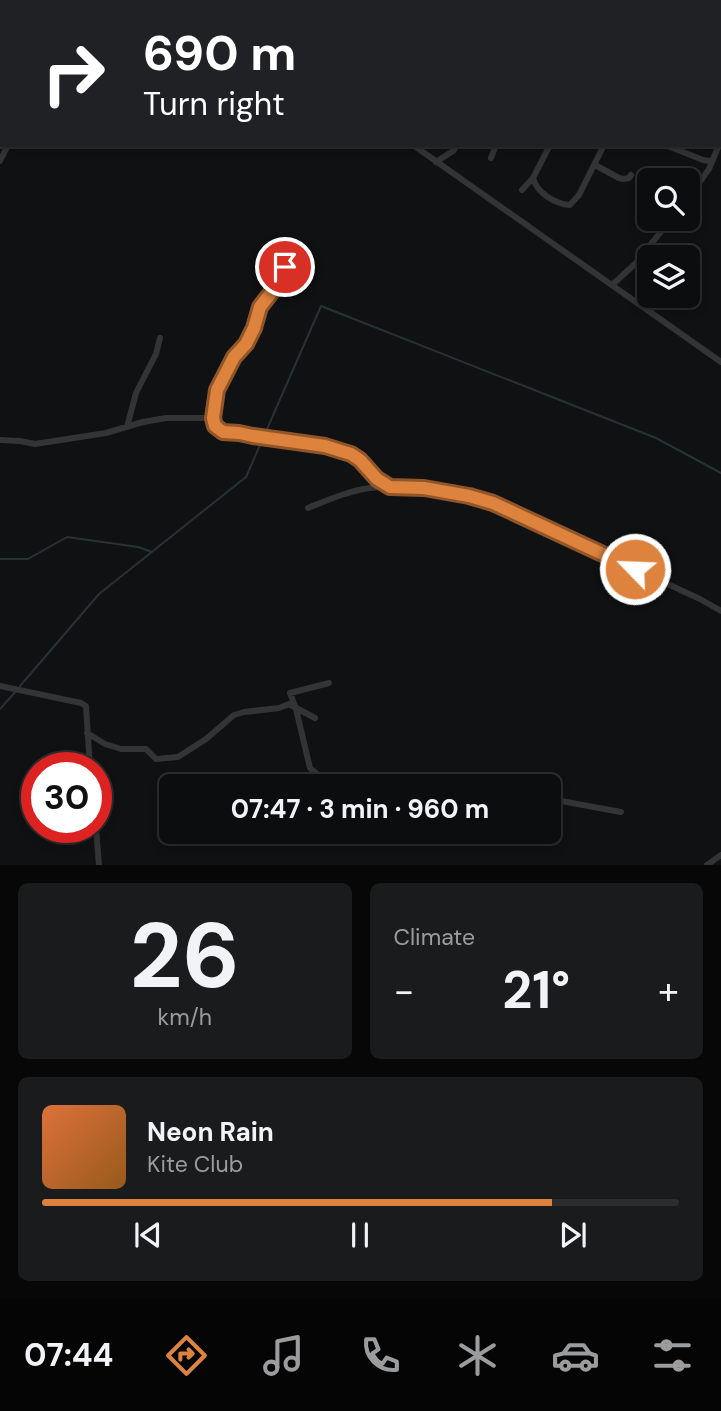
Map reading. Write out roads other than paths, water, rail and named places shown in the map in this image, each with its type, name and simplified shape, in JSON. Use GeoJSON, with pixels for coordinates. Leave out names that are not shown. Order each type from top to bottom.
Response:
{"type":"FeatureCollection","features":[{"type":"Feature","properties":{"kind":"street"},"geometry":{"type":"LineString","coordinates":[[415,147],[721,362]]}},
{"type":"Feature","properties":{"kind":"street"},"geometry":{"type":"LineString","coordinates":[[436,162],[456,147]]}},
{"type":"Feature","properties":{"kind":"street"},"geometry":{"type":"LineString","coordinates":[[491,158],[495,147]]}},
{"type":"Feature","properties":{"kind":"street"},"geometry":{"type":"LineString","coordinates":[[522,190],[533,178],[549,147]]}},
{"type":"Feature","properties":{"kind":"street"},"geometry":{"type":"LineString","coordinates":[[533,178],[539,191],[561,204],[570,205],[579,195],[603,147]]}},
{"type":"Feature","properties":{"kind":"street"},"geometry":{"type":"LineString","coordinates":[[670,147],[703,160],[713,160]]}},
{"type":"Feature","properties":{"kind":"street"},"geometry":{"type":"LineString","coordinates":[[700,182],[718,147]]}},
{"type":"Feature","properties":{"kind":"street"},"geometry":{"type":"LineString","coordinates":[[595,165],[623,179],[631,175]]}},
{"type":"Feature","properties":{"kind":"street"},"geometry":{"type":"LineString","coordinates":[[612,285],[636,263],[661,231]]}},
{"type":"Feature","properties":{"kind":"street"},"geometry":{"type":"LineString","coordinates":[[285,267],[278,284],[260,307],[246,344],[234,357],[217,390],[213,418],[215,426],[223,432],[325,446],[351,454],[377,479],[390,487]]}},
{"type":"Feature","properties":{"kind":"street"},"geometry":{"type":"LineString","coordinates":[[127,427],[136,393],[156,354],[160,338]]}},
{"type":"Feature","properties":{"kind":"street"},"geometry":{"type":"LineString","coordinates":[[0,440],[35,444],[106,433],[166,418],[213,418]]}},
{"type":"Feature","properties":{"kind":"street"},"geometry":{"type":"LineString","coordinates":[[308,508],[371,487],[424,488],[469,496],[493,503],[721,611]]}},
{"type":"Feature","properties":{"kind":"street"},"geometry":{"type":"LineString","coordinates":[[317,774],[310,768],[290,692],[329,683]]}},
{"type":"Feature","properties":{"kind":"street"},"geometry":{"type":"LineString","coordinates":[[0,686],[86,706],[89,752]]}},
{"type":"Feature","properties":{"kind":"street"},"geometry":{"type":"LineString","coordinates":[[87,733],[105,744],[121,749],[146,749],[156,759],[178,757],[206,739],[234,715],[289,704],[315,718]]}},
{"type":"Feature","properties":{"kind":"street"},"geometry":{"type":"LineString","coordinates":[[561,801],[621,812]]}},
{"type":"Feature","properties":{"kind":"street"},"geometry":{"type":"LineString","coordinates":[[97,843],[99,865]]}},
{"type":"Feature","properties":{"kind":"street"},"geometry":{"type":"LineString","coordinates":[[707,865],[721,855]]}},
{"type":"Feature","properties":{"kind":"waterway"},"geometry":{"type":"LineString","coordinates":[[20,686],[99,594],[246,477],[321,306],[656,438],[721,473]]}},
{"type":"Feature","properties":{"kind":"waterway"},"geometry":{"type":"LineString","coordinates":[[0,559],[28,559],[67,537],[138,547],[152,552]]}},
{"type":"Feature","properties":{"kind":"waterway"},"geometry":{"type":"LineString","coordinates":[[0,709],[16,691]]}}]}
